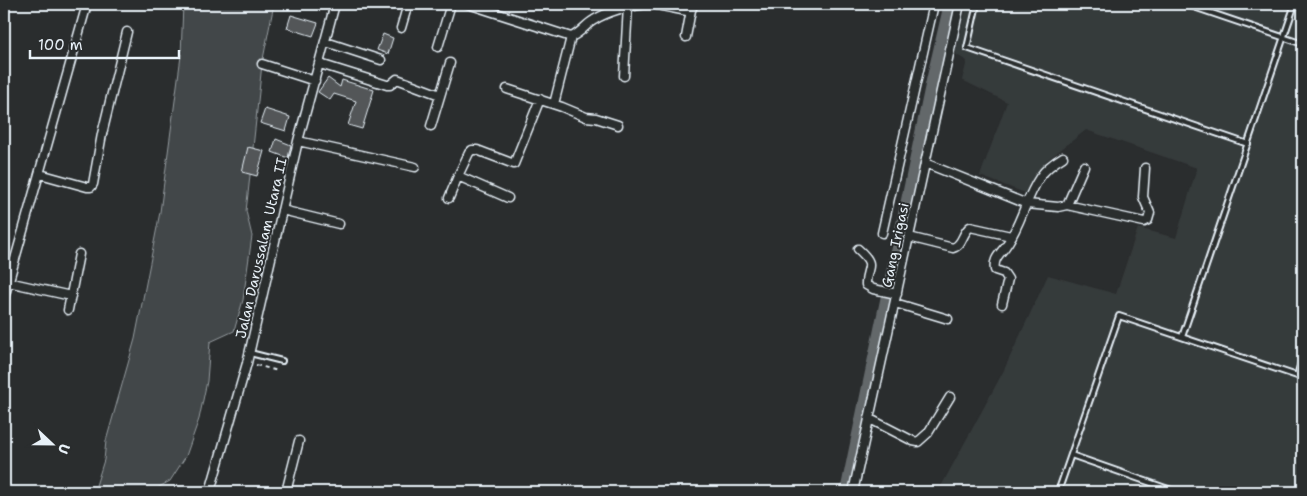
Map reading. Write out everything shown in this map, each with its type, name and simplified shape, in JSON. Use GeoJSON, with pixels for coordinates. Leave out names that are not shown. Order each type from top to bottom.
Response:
{"type":"FeatureCollection","features":[{"type":"Feature","properties":{"kind":"street"},"geometry":{"type":"LineString","coordinates":[[4,298],[87,4]]}},
{"type":"Feature","properties":{"kind":"street","name":"Jalan Darussalam Utara II"},"geometry":{"type":"LineString","coordinates":[[204,492],[212,488],[247,363],[298,141],[335,4]]}},
{"type":"Feature","properties":{"kind":"street"},"geometry":{"type":"LineString","coordinates":[[401,28],[408,4]]}},
{"type":"Feature","properties":{"kind":"street"},"geometry":{"type":"LineString","coordinates":[[438,47],[451,4]]}},
{"type":"Feature","properties":{"kind":"street"},"geometry":{"type":"LineString","coordinates":[[468,4],[482,6],[571,38],[579,34],[592,21],[628,6],[650,4],[687,11],[692,7]]}},
{"type":"Feature","properties":{"kind":"street"},"geometry":{"type":"LineString","coordinates":[[882,233],[934,4]]}},
{"type":"Feature","properties":{"kind":"street","name":"Gang Irigasi"},"geometry":{"type":"LineString","coordinates":[[853,492],[960,4]]}},
{"type":"Feature","properties":{"kind":"street"},"geometry":{"type":"LineString","coordinates":[[624,76],[628,6]]}},
{"type":"Feature","properties":{"kind":"street"},"geometry":{"type":"LineString","coordinates":[[686,37],[692,7]]}},
{"type":"Feature","properties":{"kind":"street"},"geometry":{"type":"LineString","coordinates":[[40,174],[87,187],[91,187],[93,184],[102,134],[127,32]]}},
{"type":"Feature","properties":{"kind":"street"},"geometry":{"type":"LineString","coordinates":[[554,104],[571,38]]}},
{"type":"Feature","properties":{"kind":"street"},"geometry":{"type":"LineString","coordinates":[[326,42],[381,60]]}},
{"type":"Feature","properties":{"kind":"street"},"geometry":{"type":"LineString","coordinates":[[431,126],[450,63]]}},
{"type":"Feature","properties":{"kind":"street"},"geometry":{"type":"LineString","coordinates":[[262,64],[315,80]]}},
{"type":"Feature","properties":{"kind":"street"},"geometry":{"type":"LineString","coordinates":[[320,64],[387,85],[390,85],[396,79],[440,96]]}},
{"type":"Feature","properties":{"kind":"street"},"geometry":{"type":"LineString","coordinates":[[507,89],[540,99],[586,117],[618,125]]}},
{"type":"Feature","properties":{"kind":"street"},"geometry":{"type":"LineString","coordinates":[[449,198],[472,150],[514,164],[540,99]]}},
{"type":"Feature","properties":{"kind":"street"},"geometry":{"type":"LineString","coordinates":[[298,141],[415,167]]}},
{"type":"Feature","properties":{"kind":"street"},"geometry":{"type":"LineString","coordinates":[[1002,304],[1008,279],[1004,273],[995,270],[994,265],[998,254],[1012,236],[1039,179],[1049,165],[1062,157]]}},
{"type":"Feature","properties":{"kind":"street"},"geometry":{"type":"LineString","coordinates":[[925,163],[1027,204],[1058,207],[1067,205],[1144,222],[1148,220],[1150,213],[1143,197],[1145,168]]}},
{"type":"Feature","properties":{"kind":"street"},"geometry":{"type":"LineString","coordinates":[[1067,205],[1084,166]]}},
{"type":"Feature","properties":{"kind":"street"},"geometry":{"type":"LineString","coordinates":[[458,176],[508,198]]}},
{"type":"Feature","properties":{"kind":"street"},"geometry":{"type":"LineString","coordinates":[[282,210],[339,224]]}},
{"type":"Feature","properties":{"kind":"street"},"geometry":{"type":"LineString","coordinates":[[909,237],[953,248],[959,246],[967,229],[970,227],[1012,236]]}},
{"type":"Feature","properties":{"kind":"street"},"geometry":{"type":"LineString","coordinates":[[858,249],[866,258],[870,268],[866,285],[895,294]]}},
{"type":"Feature","properties":{"kind":"street"},"geometry":{"type":"LineString","coordinates":[[68,310],[79,254]]}},
{"type":"Feature","properties":{"kind":"street"},"geometry":{"type":"LineString","coordinates":[[8,282],[71,296]]}},
{"type":"Feature","properties":{"kind":"street"},"geometry":{"type":"LineString","coordinates":[[895,303],[948,319]]}},
{"type":"Feature","properties":{"kind":"street"},"geometry":{"type":"LineString","coordinates":[[870,418],[918,442],[928,433],[950,397]]}},
{"type":"Feature","properties":{"kind":"street"},"geometry":{"type":"LineString","coordinates":[[286,492],[299,441]]}},
{"type":"Feature","properties":{"kind":"lane"},"geometry":{"type":"LineString","coordinates":[[977,4],[967,48],[1248,144]]}},
{"type":"Feature","properties":{"kind":"lane"},"geometry":{"type":"LineString","coordinates":[[1185,4],[1303,44]]}},
{"type":"Feature","properties":{"kind":"lane"},"geometry":{"type":"LineString","coordinates":[[1182,337],[1295,4]]}},
{"type":"Feature","properties":{"kind":"lane"},"geometry":{"type":"LineString","coordinates":[[1058,492],[1119,316],[1303,378]]}},
{"type":"Feature","properties":{"kind":"lane"},"geometry":{"type":"LineString","coordinates":[[249,353],[282,361]]}},
{"type":"Feature","properties":{"kind":"lane"},"geometry":{"type":"LineString","coordinates":[[1296,376],[1303,356]]}},
{"type":"Feature","properties":{"kind":"lane"},"geometry":{"type":"LineString","coordinates":[[1071,455],[1177,492]]}},
{"type":"Feature","properties":{"kind":"path"},"geometry":{"type":"LineString","coordinates":[[247,363],[278,371]]}},
{"type":"Feature","properties":{"kind":"shaded area"},"geometry":{"type":"Polygon","coordinates":[[[183,4],[274,4],[262,64],[246,211],[252,236],[243,300],[234,331],[210,342],[207,381],[199,419],[186,456],[170,481],[159,487],[155,492],[94,492],[104,460],[106,441],[135,339],[160,212],[181,56],[183,4]]]}},
{"type":"Feature","properties":{"kind":"shaded area"},"geometry":{"type":"Polygon","coordinates":[[[967,4],[1303,4],[1303,492],[938,492],[1003,372],[1048,275],[1116,294],[1138,228],[1176,238],[1197,168],[1086,130],[1046,161],[1025,193],[980,176],[1007,102],[962,80],[967,61],[955,54],[967,4]]]}},
{"type":"Feature","properties":{"kind":"building"},"geometry":{"type":"Polygon","coordinates":[[[291,15],[318,23],[313,36],[287,28],[291,15]]]}},
{"type":"Feature","properties":{"kind":"building"},"geometry":{"type":"Polygon","coordinates":[[[383,34],[393,38],[388,54],[377,50],[383,34]]]}},
{"type":"Feature","properties":{"kind":"building"},"geometry":{"type":"Polygon","coordinates":[[[328,78],[340,87],[342,80],[374,90],[362,129],[348,125],[356,101],[334,94],[330,100],[318,92],[328,78]]]}},
{"type":"Feature","properties":{"kind":"building"},"geometry":{"type":"Polygon","coordinates":[[[265,109],[290,117],[286,131],[260,123],[265,109]]]}},
{"type":"Feature","properties":{"kind":"building"},"geometry":{"type":"Polygon","coordinates":[[[276,139],[291,145],[288,158],[272,152],[276,139]]]}},
{"type":"Feature","properties":{"kind":"building"},"geometry":{"type":"Polygon","coordinates":[[[248,147],[264,151],[257,176],[242,172],[248,147]]]}},
{"type":"Feature","properties":{"kind":"waterway"},"geometry":{"type":"LineString","coordinates":[[849,492],[935,81],[953,4]]}}]}
